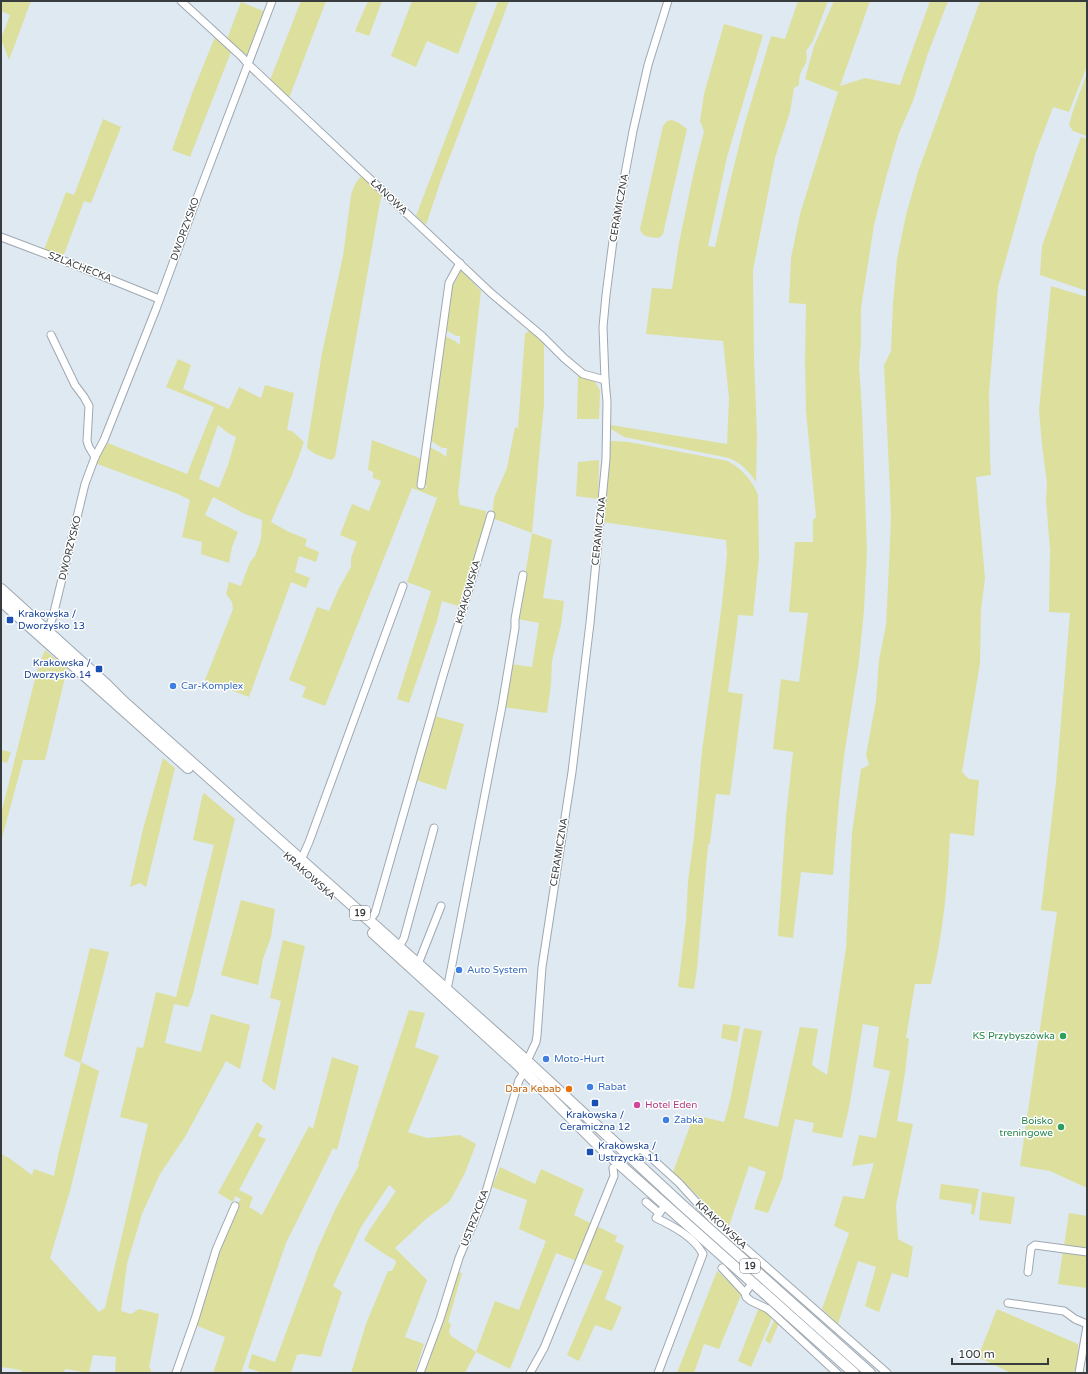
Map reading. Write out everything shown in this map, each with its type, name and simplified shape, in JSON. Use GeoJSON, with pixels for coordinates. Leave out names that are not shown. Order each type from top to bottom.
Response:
{"type":"FeatureCollection","features":[{"type":"Feature","properties":{"kind":"main road","name":"KRAKOWSKA"},"geometry":{"type":"LineString","coordinates":[[1,589],[45,634],[368,928],[631,1158],[870,1373]]}},
{"type":"Feature","properties":{"kind":"main road","name":"KRAKOWSKA"},"geometry":{"type":"LineString","coordinates":[[1,601],[45,634],[123,701],[446,989],[526,1066],[584,1131],[854,1373]]}},
{"type":"Feature","properties":{"kind":"street","name":"ŁANOWA"},"geometry":{"type":"LineString","coordinates":[[181,1],[460,264],[542,336],[564,358],[583,374],[605,380]]}},
{"type":"Feature","properties":{"kind":"street","name":"DWORZYSKO"},"geometry":{"type":"LineString","coordinates":[[45,634],[53,616],[85,484],[95,457],[104,440],[159,299],[272,1]]}},
{"type":"Feature","properties":{"kind":"street","name":"CERAMICZNA"},"geometry":{"type":"LineString","coordinates":[[526,1066],[537,1036],[542,967],[572,772],[590,623],[606,459],[607,402],[604,327],[606,296],[614,233],[633,131],[648,65],[668,1]]}},
{"type":"Feature","properties":{"kind":"street","name":"SZLACHECKA"},"geometry":{"type":"LineString","coordinates":[[1,237],[76,265],[159,299]]}},
{"type":"Feature","properties":{"kind":"street"},"geometry":{"type":"LineString","coordinates":[[421,485],[449,283],[460,264]]}},
{"type":"Feature","properties":{"kind":"street"},"geometry":{"type":"LineString","coordinates":[[51,335],[75,385],[89,406],[87,441],[95,457]]}},
{"type":"Feature","properties":{"kind":"street","name":"KRAKOWSKA"},"geometry":{"type":"LineString","coordinates":[[369,921],[374,913],[491,515]]}},
{"type":"Feature","properties":{"kind":"street"},"geometry":{"type":"LineString","coordinates":[[446,989],[502,706],[523,575]]}},
{"type":"Feature","properties":{"kind":"street"},"geometry":{"type":"LineString","coordinates":[[301,860],[309,842],[403,586]]}},
{"type":"Feature","properties":{"kind":"street"},"geometry":{"type":"LineString","coordinates":[[399,947],[404,938],[434,828]]}},
{"type":"Feature","properties":{"kind":"street"},"geometry":{"type":"LineString","coordinates":[[418,964],[442,906]]}},
{"type":"Feature","properties":{"kind":"street","name":"USTRZYCKA"},"geometry":{"type":"LineString","coordinates":[[420,1373],[440,1319],[457,1264],[485,1195],[512,1104],[526,1066]]}},
{"type":"Feature","properties":{"kind":"street","name":"KRAKOWSKA"},"geometry":{"type":"LineString","coordinates":[[631,1158],[638,1148],[645,1152],[679,1183],[711,1218],[886,1373]]}},
{"type":"Feature","properties":{"kind":"street"},"geometry":{"type":"LineString","coordinates":[[530,1373],[544,1348],[614,1176],[614,1168]]}},
{"type":"Feature","properties":{"kind":"street"},"geometry":{"type":"LineString","coordinates":[[646,1202],[659,1213]]}},
{"type":"Feature","properties":{"kind":"street"},"geometry":{"type":"LineString","coordinates":[[658,1373],[703,1254],[700,1248],[680,1231],[656,1218],[666,1204]]}},
{"type":"Feature","properties":{"kind":"street"},"geometry":{"type":"LineString","coordinates":[[176,1373],[195,1319],[216,1250],[235,1206]]}},
{"type":"Feature","properties":{"kind":"street"},"geometry":{"type":"LineString","coordinates":[[1028,1272],[1031,1248],[1035,1244],[1087,1252]]}},
{"type":"Feature","properties":{"kind":"street"},"geometry":{"type":"LineString","coordinates":[[722,1268],[745,1293],[746,1297],[768,1309],[837,1373]]}},
{"type":"Feature","properties":{"kind":"street"},"geometry":{"type":"LineString","coordinates":[[745,1293],[753,1282]]}},
{"type":"Feature","properties":{"kind":"street"},"geometry":{"type":"LineString","coordinates":[[1008,1303],[1064,1311],[1087,1325],[1079,1373]]}},
{"type":"Feature","properties":{"kind":"green space"},"geometry":{"type":"Polygon","coordinates":[[[1,1],[31,1],[9,60],[1,39],[10,15],[1,11],[1,1]]]}},
{"type":"Feature","properties":{"kind":"green space"},"geometry":{"type":"Polygon","coordinates":[[[301,1],[326,1],[289,98],[270,80],[301,1]]]}},
{"type":"Feature","properties":{"kind":"green space"},"geometry":{"type":"Polygon","coordinates":[[[368,1],[382,1],[369,36],[355,31],[368,1]]]}},
{"type":"Feature","properties":{"kind":"green space"},"geometry":{"type":"Polygon","coordinates":[[[412,1],[478,1],[458,54],[427,41],[416,67],[391,56],[412,1]]]}},
{"type":"Feature","properties":{"kind":"green space"},"geometry":{"type":"Polygon","coordinates":[[[498,1],[509,1],[441,180],[426,225],[416,216],[498,1]]]}},
{"type":"Feature","properties":{"kind":"green space"},"geometry":{"type":"Polygon","coordinates":[[[798,1],[828,1],[813,41],[806,51],[807,59],[800,75],[799,85],[794,88],[790,112],[775,158],[753,270],[757,436],[756,482],[745,468],[729,458],[624,437],[611,429],[611,425],[727,444],[729,398],[723,341],[646,334],[652,288],[672,289],[679,243],[704,131],[700,121],[704,94],[724,24],[763,35],[727,157],[708,246],[715,247],[744,126],[771,36],[785,39],[798,1]]]}},
{"type":"Feature","properties":{"kind":"green space"},"geometry":{"type":"Polygon","coordinates":[[[834,1],[870,1],[840,86],[865,78],[900,85],[930,1],[948,1],[927,56],[913,101],[899,133],[874,225],[861,308],[859,366],[867,551],[864,610],[859,661],[844,756],[833,875],[801,872],[793,938],[778,936],[786,816],[793,752],[773,749],[781,679],[799,682],[808,613],[789,612],[795,542],[813,542],[813,520],[816,517],[806,411],[806,304],[789,303],[791,258],[800,214],[838,92],[805,79],[814,46],[834,1]]]}},
{"type":"Feature","properties":{"kind":"green space"},"geometry":{"type":"Polygon","coordinates":[[[980,1],[1087,2],[1087,66],[1069,112],[1053,107],[1035,155],[998,287],[989,393],[991,475],[976,477],[985,578],[981,610],[980,663],[962,772],[969,779],[979,780],[974,836],[950,833],[944,909],[935,966],[931,984],[915,984],[906,1038],[909,1038],[897,1121],[913,1124],[896,1205],[898,1239],[913,1247],[908,1278],[892,1273],[879,1312],[865,1306],[876,1267],[858,1261],[838,1324],[822,1309],[849,1233],[834,1226],[843,1196],[864,1199],[874,1163],[852,1166],[859,1135],[876,1138],[890,1071],[873,1067],[879,1027],[863,1024],[849,1108],[842,1138],[812,1132],[814,1123],[795,1119],[782,1179],[768,1213],[754,1209],[766,1172],[749,1166],[729,1226],[673,1172],[694,1115],[724,1122],[730,1101],[744,1028],[762,1031],[744,1118],[778,1127],[800,1027],[818,1029],[812,1065],[827,1075],[846,948],[852,833],[861,769],[869,765],[866,755],[876,701],[879,660],[886,625],[891,520],[884,365],[891,351],[897,259],[906,215],[918,172],[980,1]]]}},
{"type":"Feature","properties":{"kind":"green space"},"geometry":{"type":"Polygon","coordinates":[[[241,2],[266,12],[249,54],[246,56],[227,39],[241,2]]]}},
{"type":"Feature","properties":{"kind":"green space"},"geometry":{"type":"Polygon","coordinates":[[[215,37],[231,52],[190,157],[172,150],[193,91],[215,37]]]}},
{"type":"Feature","properties":{"kind":"green space"},"geometry":{"type":"Polygon","coordinates":[[[1087,73],[1087,136],[1073,131],[1069,125],[1087,73]]]}},
{"type":"Feature","properties":{"kind":"green space"},"geometry":{"type":"Polygon","coordinates":[[[103,119],[121,127],[91,203],[84,201],[63,257],[44,250],[66,192],[74,195],[103,119]]]}},
{"type":"Feature","properties":{"kind":"green space"},"geometry":{"type":"Polygon","coordinates":[[[672,120],[687,129],[663,234],[659,238],[645,236],[640,229],[663,126],[667,121],[672,120]]]}},
{"type":"Feature","properties":{"kind":"green space"},"geometry":{"type":"Polygon","coordinates":[[[1081,137],[1087,139],[1087,291],[1040,275],[1042,246],[1081,137]]]}},
{"type":"Feature","properties":{"kind":"green space"},"geometry":{"type":"Polygon","coordinates":[[[362,175],[382,195],[335,457],[331,460],[315,454],[308,449],[307,446],[322,353],[343,256],[351,195],[355,184],[362,175]]]}},
{"type":"Feature","properties":{"kind":"green space"},"geometry":{"type":"Polygon","coordinates":[[[461,270],[481,291],[458,494],[460,505],[486,511],[486,519],[461,607],[442,601],[437,621],[409,703],[397,699],[431,591],[407,582],[437,498],[412,488],[325,706],[302,697],[306,687],[289,680],[317,607],[329,611],[339,588],[351,567],[351,558],[357,542],[340,535],[352,504],[369,511],[381,481],[373,478],[373,472],[368,470],[372,440],[422,459],[419,480],[416,484],[427,488],[425,482],[430,447],[446,457],[447,448],[442,448],[431,441],[445,336],[460,345],[460,336],[456,336],[446,330],[452,288],[461,270]]]}},
{"type":"Feature","properties":{"kind":"green space"},"geometry":{"type":"Polygon","coordinates":[[[1051,286],[1087,297],[1087,1188],[1050,1171],[1020,1166],[1057,912],[1041,910],[1056,782],[1070,613],[1049,612],[1050,550],[1046,500],[1047,484],[1039,410],[1051,286]]]}},
{"type":"Feature","properties":{"kind":"green space"},"geometry":{"type":"Polygon","coordinates":[[[530,330],[544,344],[544,404],[532,533],[492,518],[494,498],[507,468],[515,427],[518,428],[525,334],[530,330]]]}},
{"type":"Feature","properties":{"kind":"green space"},"geometry":{"type":"Polygon","coordinates":[[[178,359],[191,365],[183,389],[229,409],[239,387],[261,398],[265,385],[294,393],[287,430],[292,431],[304,442],[292,475],[271,522],[289,532],[307,539],[305,546],[319,552],[316,562],[299,556],[295,572],[310,578],[306,588],[291,582],[249,697],[205,680],[233,609],[232,602],[226,594],[229,582],[241,586],[261,539],[262,520],[245,514],[213,497],[205,515],[238,532],[232,547],[229,563],[201,554],[202,542],[182,537],[190,500],[178,494],[95,463],[105,442],[187,474],[214,407],[166,387],[178,359]],[[218,425],[199,479],[219,488],[228,465],[236,437],[218,425]]]}},
{"type":"Feature","properties":{"kind":"green space"},"geometry":{"type":"Polygon","coordinates":[[[578,375],[595,382],[600,390],[599,419],[577,419],[578,375]]]}},
{"type":"Feature","properties":{"kind":"green space"},"geometry":{"type":"Polygon","coordinates":[[[612,441],[629,442],[728,461],[746,475],[753,484],[758,495],[759,558],[753,616],[738,615],[728,692],[743,694],[730,795],[716,794],[710,843],[708,845],[694,989],[678,987],[686,921],[688,881],[694,837],[702,751],[722,604],[727,554],[726,540],[603,522],[609,443],[612,441]]]}},
{"type":"Feature","properties":{"kind":"green space"},"geometry":{"type":"Polygon","coordinates":[[[599,460],[598,499],[576,496],[578,462],[599,460]]]}},
{"type":"Feature","properties":{"kind":"green space"},"geometry":{"type":"Polygon","coordinates":[[[532,533],[552,540],[543,598],[564,601],[561,625],[552,661],[551,684],[547,713],[503,707],[511,664],[532,667],[539,623],[518,619],[532,533]]]}},
{"type":"Feature","properties":{"kind":"green space"},"geometry":{"type":"Polygon","coordinates":[[[45,650],[67,669],[45,760],[23,760],[1,842],[1,814],[38,667],[45,650]]]}},
{"type":"Feature","properties":{"kind":"green space"},"geometry":{"type":"Polygon","coordinates":[[[435,716],[464,724],[446,790],[416,780],[435,716]]]}},
{"type":"Feature","properties":{"kind":"green space"},"geometry":{"type":"Polygon","coordinates":[[[1,750],[11,752],[7,763],[1,761],[1,750]]]}},
{"type":"Feature","properties":{"kind":"green space"},"geometry":{"type":"Polygon","coordinates":[[[163,758],[175,768],[146,887],[140,883],[130,887],[143,829],[163,758]]]}},
{"type":"Feature","properties":{"kind":"green space"},"geometry":{"type":"Polygon","coordinates":[[[204,793],[235,819],[193,994],[188,1007],[174,1004],[165,1043],[201,1052],[211,1014],[250,1025],[240,1069],[226,1061],[185,1137],[160,1174],[142,1214],[127,1264],[121,1311],[131,1314],[139,1309],[159,1314],[149,1368],[151,1369],[151,1373],[115,1373],[116,1357],[93,1355],[89,1373],[65,1369],[64,1373],[21,1373],[21,1370],[1,1367],[1,1154],[32,1175],[34,1169],[54,1176],[81,1063],[64,1056],[90,948],[109,952],[81,1062],[99,1071],[70,1191],[50,1258],[99,1312],[105,1308],[148,1124],[120,1117],[137,1047],[143,1048],[156,992],[176,997],[214,845],[193,840],[204,793]]]}},
{"type":"Feature","properties":{"kind":"green space"},"geometry":{"type":"Polygon","coordinates":[[[241,900],[275,909],[271,937],[263,959],[258,985],[221,975],[241,900]]]}},
{"type":"Feature","properties":{"kind":"green space"},"geometry":{"type":"Polygon","coordinates":[[[283,940],[305,946],[275,1091],[262,1081],[281,1001],[270,998],[283,940]]]}},
{"type":"Feature","properties":{"kind":"green space"},"geometry":{"type":"Polygon","coordinates":[[[409,1010],[425,1013],[415,1047],[439,1056],[408,1132],[427,1138],[460,1135],[476,1144],[465,1173],[450,1201],[426,1219],[395,1248],[427,1280],[405,1337],[424,1344],[415,1373],[351,1373],[366,1324],[388,1271],[392,1271],[396,1263],[395,1260],[364,1240],[396,1191],[389,1185],[361,1227],[333,1286],[342,1292],[321,1357],[302,1354],[297,1355],[291,1373],[263,1373],[248,1368],[252,1354],[275,1362],[317,1250],[335,1210],[359,1165],[358,1164],[409,1010]]]}},
{"type":"Feature","properties":{"kind":"green space"},"geometry":{"type":"Polygon","coordinates":[[[723,1024],[740,1026],[737,1042],[721,1038],[723,1024]]]}},
{"type":"Feature","properties":{"kind":"green space"},"geometry":{"type":"Polygon","coordinates":[[[332,1057],[359,1066],[337,1150],[333,1148],[286,1243],[241,1373],[213,1373],[225,1337],[195,1325],[215,1259],[235,1206],[241,1199],[235,1196],[233,1202],[218,1193],[257,1122],[263,1126],[258,1136],[266,1139],[239,1190],[253,1197],[249,1207],[262,1215],[309,1126],[313,1129],[332,1057]]]}},
{"type":"Feature","properties":{"kind":"green space"},"geometry":{"type":"Polygon","coordinates":[[[500,1167],[535,1184],[541,1169],[584,1189],[574,1215],[617,1236],[615,1241],[624,1246],[605,1299],[622,1307],[612,1331],[595,1325],[579,1361],[567,1355],[603,1271],[556,1253],[510,1369],[476,1352],[495,1301],[519,1310],[546,1241],[519,1229],[527,1200],[492,1187],[500,1167]]]}},
{"type":"Feature","properties":{"kind":"green space"},"geometry":{"type":"Polygon","coordinates":[[[941,1184],[979,1189],[974,1215],[971,1214],[972,1204],[939,1199],[941,1184]]]}},
{"type":"Feature","properties":{"kind":"green space"},"geometry":{"type":"Polygon","coordinates":[[[982,1192],[1015,1197],[1011,1224],[979,1220],[982,1192]]]}},
{"type":"Feature","properties":{"kind":"green space"},"geometry":{"type":"Polygon","coordinates":[[[1069,1213],[1087,1216],[1087,1249],[1064,1246],[1069,1213]]]}},
{"type":"Feature","properties":{"kind":"green space"},"geometry":{"type":"Polygon","coordinates":[[[1063,1251],[1087,1255],[1087,1288],[1058,1284],[1063,1251]]]}},
{"type":"Feature","properties":{"kind":"green space"},"geometry":{"type":"Polygon","coordinates":[[[717,1271],[730,1282],[735,1289],[740,1291],[741,1295],[719,1349],[704,1344],[694,1373],[677,1373],[717,1271]]]}},
{"type":"Feature","properties":{"kind":"green space"},"geometry":{"type":"Polygon","coordinates":[[[458,1272],[462,1273],[448,1322],[451,1324],[449,1331],[451,1336],[476,1352],[465,1373],[423,1373],[443,1320],[458,1272]]]}},
{"type":"Feature","properties":{"kind":"green space"},"geometry":{"type":"Polygon","coordinates":[[[759,1307],[771,1316],[771,1320],[751,1367],[738,1361],[759,1307]]]}},
{"type":"Feature","properties":{"kind":"green space"},"geometry":{"type":"Polygon","coordinates":[[[997,1309],[1078,1344],[1078,1356],[1074,1373],[1011,1373],[978,1357],[997,1309]]]}},
{"type":"Feature","properties":{"kind":"green space"},"geometry":{"type":"Polygon","coordinates":[[[775,1319],[779,1323],[770,1344],[765,1340],[775,1319]]]}},
{"type":"Feature","properties":{"kind":"place","name":"Krakowska / Dworzysko 13"},"geometry":{"type":"Point","coordinates":[10,620]}},
{"type":"Feature","properties":{"kind":"place","name":"Krakowska / Dworzysko 14"},"geometry":{"type":"Point","coordinates":[99,669]}},
{"type":"Feature","properties":{"kind":"place","name":"Car-Komplex"},"geometry":{"type":"Point","coordinates":[173,686]}},
{"type":"Feature","properties":{"kind":"place","name":"Auto System"},"geometry":{"type":"Point","coordinates":[459,970]}},
{"type":"Feature","properties":{"kind":"place","name":"KS Przybyszówka"},"geometry":{"type":"Point","coordinates":[1063,1036]}},
{"type":"Feature","properties":{"kind":"place","name":"Moto-Hurt"},"geometry":{"type":"Point","coordinates":[546,1059]}},
{"type":"Feature","properties":{"kind":"place","name":"Rabat"},"geometry":{"type":"Point","coordinates":[590,1087]}},
{"type":"Feature","properties":{"kind":"place","name":"Dara Kebab"},"geometry":{"type":"Point","coordinates":[569,1089]}},
{"type":"Feature","properties":{"kind":"place","name":"Krakowska / Ceramiczna 12"},"geometry":{"type":"Point","coordinates":[595,1103]}},
{"type":"Feature","properties":{"kind":"place","name":"Hotel Eden"},"geometry":{"type":"Point","coordinates":[637,1105]}},
{"type":"Feature","properties":{"kind":"place","name":"Żabka"},"geometry":{"type":"Point","coordinates":[666,1120]}},
{"type":"Feature","properties":{"kind":"place","name":"Boisko treningowe"},"geometry":{"type":"Point","coordinates":[1061,1127]}},
{"type":"Feature","properties":{"kind":"place","name":"Krakowska / Ustrzycka 11"},"geometry":{"type":"Point","coordinates":[590,1152]}}]}
